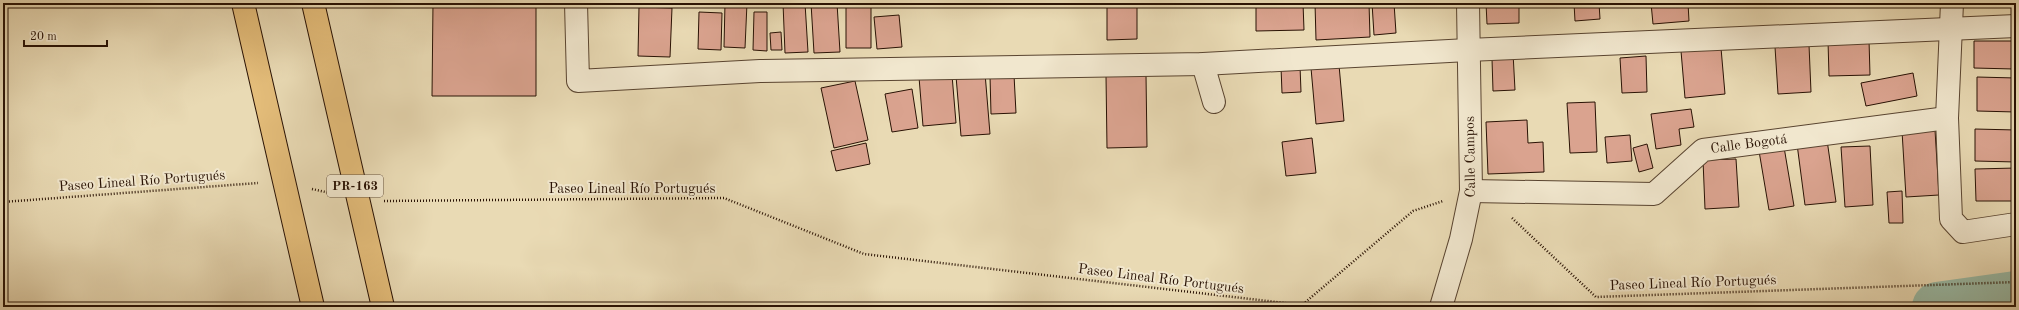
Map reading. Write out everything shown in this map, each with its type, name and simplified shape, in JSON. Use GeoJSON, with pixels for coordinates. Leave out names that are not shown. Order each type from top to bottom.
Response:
{"type":"FeatureCollection","features":[{"type":"Feature","properties":{"kind":"main road"},"geometry":{"type":"LineString","coordinates":[[243,3],[259,78],[313,307]]}},
{"type":"Feature","properties":{"kind":"main road","name":"PR-163"},"geometry":{"type":"LineString","coordinates":[[313,3],[326,66],[383,307]]}},
{"type":"Feature","properties":{"kind":"street"},"geometry":{"type":"LineString","coordinates":[[576,3],[578,80],[760,71],[1203,64],[1468,50],[2016,26]]}},
{"type":"Feature","properties":{"kind":"street","name":"Calle Campos"},"geometry":{"type":"LineString","coordinates":[[1440,307],[1461,240],[1471,191],[1468,3]]}},
{"type":"Feature","properties":{"kind":"street"},"geometry":{"type":"LineString","coordinates":[[1952,3],[1947,118],[1952,219],[1963,232],[2016,224]]}},
{"type":"Feature","properties":{"kind":"street"},"geometry":{"type":"LineString","coordinates":[[1203,64],[1214,102]]}},
{"type":"Feature","properties":{"kind":"street","name":"Calle Bogotá"},"geometry":{"type":"LineString","coordinates":[[1471,191],[1654,194],[1703,150],[1947,118]]}},
{"type":"Feature","properties":{"kind":"path","name":"Paseo Lineal Río Portugués"},"geometry":{"type":"LineString","coordinates":[[3,202],[283,181],[358,201],[724,198],[864,254],[1302,305],[1412,211],[1471,191]]}},
{"type":"Feature","properties":{"kind":"path","name":"Paseo Lineal Río Portugués"},"geometry":{"type":"LineString","coordinates":[[1506,213],[1596,297],[2016,282]]}},
{"type":"Feature","properties":{"kind":"building"},"geometry":{"type":"Polygon","coordinates":[[[433,3],[536,3],[536,96],[432,96],[433,3]]]}},
{"type":"Feature","properties":{"kind":"building"},"geometry":{"type":"Polygon","coordinates":[[[725,3],[747,3],[745,48],[724,47],[725,3]]]}},
{"type":"Feature","properties":{"kind":"building"},"geometry":{"type":"Polygon","coordinates":[[[750,3],[777,3],[777,7],[750,7],[750,3]]]}},
{"type":"Feature","properties":{"kind":"building"},"geometry":{"type":"Polygon","coordinates":[[[783,3],[805,3],[808,52],[785,53],[783,3]]]}},
{"type":"Feature","properties":{"kind":"building"},"geometry":{"type":"Polygon","coordinates":[[[811,3],[837,3],[840,52],[814,53],[811,3]]]}},
{"type":"Feature","properties":{"kind":"building"},"geometry":{"type":"Polygon","coordinates":[[[846,3],[871,3],[871,48],[846,48],[846,3]]]}},
{"type":"Feature","properties":{"kind":"building"},"geometry":{"type":"Polygon","coordinates":[[[1107,3],[1137,3],[1137,39],[1107,40],[1107,3]]]}},
{"type":"Feature","properties":{"kind":"building"},"geometry":{"type":"Polygon","coordinates":[[[1256,3],[1303,3],[1304,30],[1256,31],[1256,3]]]}},
{"type":"Feature","properties":{"kind":"building"},"geometry":{"type":"Polygon","coordinates":[[[1315,3],[1369,3],[1370,37],[1316,40],[1315,3]]]}},
{"type":"Feature","properties":{"kind":"building"},"geometry":{"type":"Polygon","coordinates":[[[1372,3],[1394,3],[1396,33],[1374,35],[1372,3]]]}},
{"type":"Feature","properties":{"kind":"building"},"geometry":{"type":"Polygon","coordinates":[[[1486,3],[1519,3],[1519,23],[1487,24],[1486,3]]]}},
{"type":"Feature","properties":{"kind":"building"},"geometry":{"type":"Polygon","coordinates":[[[1574,3],[1599,3],[1600,19],[1575,21],[1574,3]]]}},
{"type":"Feature","properties":{"kind":"building"},"geometry":{"type":"Polygon","coordinates":[[[1651,3],[1688,3],[1689,21],[1653,24],[1651,3]]]}},
{"type":"Feature","properties":{"kind":"building"},"geometry":{"type":"Polygon","coordinates":[[[1977,3],[2003,3],[2003,6],[1977,6],[1977,3]]]}},
{"type":"Feature","properties":{"kind":"building"},"geometry":{"type":"Polygon","coordinates":[[[639,7],[672,8],[670,57],[638,56],[639,7]]]}},
{"type":"Feature","properties":{"kind":"building"},"geometry":{"type":"Polygon","coordinates":[[[699,12],[722,13],[721,50],[698,49],[699,12]]]}},
{"type":"Feature","properties":{"kind":"building"},"geometry":{"type":"Polygon","coordinates":[[[754,12],[767,12],[767,51],[753,50],[754,12]]]}},
{"type":"Feature","properties":{"kind":"building"},"geometry":{"type":"Polygon","coordinates":[[[899,15],[902,47],[877,49],[874,17],[899,15]]]}},
{"type":"Feature","properties":{"kind":"building"},"geometry":{"type":"Polygon","coordinates":[[[781,32],[782,50],[771,50],[770,33],[781,32]]]}},
{"type":"Feature","properties":{"kind":"building"},"geometry":{"type":"Polygon","coordinates":[[[1869,40],[1870,75],[1829,76],[1828,41],[1869,40]]]}},
{"type":"Feature","properties":{"kind":"building"},"geometry":{"type":"Polygon","coordinates":[[[1974,41],[2015,41],[2014,69],[1974,68],[1974,41]]]}},
{"type":"Feature","properties":{"kind":"building"},"geometry":{"type":"Polygon","coordinates":[[[1809,45],[1811,92],[1778,94],[1775,47],[1809,45]]]}},
{"type":"Feature","properties":{"kind":"building"},"geometry":{"type":"Polygon","coordinates":[[[1721,48],[1725,94],[1685,98],[1681,51],[1721,48]]]}},
{"type":"Feature","properties":{"kind":"building"},"geometry":{"type":"Polygon","coordinates":[[[1513,53],[1515,90],[1493,91],[1492,59],[1513,53]]]}},
{"type":"Feature","properties":{"kind":"building"},"geometry":{"type":"Polygon","coordinates":[[[1646,56],[1647,92],[1622,93],[1620,58],[1646,56]]]}},
{"type":"Feature","properties":{"kind":"building"},"geometry":{"type":"Polygon","coordinates":[[[1339,65],[1344,121],[1316,124],[1311,68],[1339,65]]]}},
{"type":"Feature","properties":{"kind":"building"},"geometry":{"type":"Polygon","coordinates":[[[1300,66],[1301,92],[1282,93],[1281,67],[1300,66]]]}},
{"type":"Feature","properties":{"kind":"building"},"geometry":{"type":"Polygon","coordinates":[[[985,73],[990,134],[961,136],[956,76],[985,73]]]}},
{"type":"Feature","properties":{"kind":"building"},"geometry":{"type":"Polygon","coordinates":[[[1913,73],[1917,96],[1866,106],[1861,83],[1913,73]]]}},
{"type":"Feature","properties":{"kind":"building"},"geometry":{"type":"Polygon","coordinates":[[[952,75],[956,123],[923,126],[919,77],[952,75]]]}},
{"type":"Feature","properties":{"kind":"building"},"geometry":{"type":"Polygon","coordinates":[[[1014,75],[1016,113],[991,114],[990,76],[1014,75]]]}},
{"type":"Feature","properties":{"kind":"building"},"geometry":{"type":"Polygon","coordinates":[[[1146,75],[1147,147],[1107,148],[1106,76],[1146,75]]]}},
{"type":"Feature","properties":{"kind":"building"},"geometry":{"type":"Polygon","coordinates":[[[1977,77],[2016,78],[2016,112],[1977,111],[1977,77]]]}},
{"type":"Feature","properties":{"kind":"building"},"geometry":{"type":"Polygon","coordinates":[[[855,81],[868,140],[834,148],[821,88],[855,81]]]}},
{"type":"Feature","properties":{"kind":"building"},"geometry":{"type":"Polygon","coordinates":[[[912,89],[918,128],[892,132],[885,94],[912,89]]]}},
{"type":"Feature","properties":{"kind":"building"},"geometry":{"type":"Polygon","coordinates":[[[1595,102],[1597,152],[1570,153],[1567,103],[1595,102]]]}},
{"type":"Feature","properties":{"kind":"building"},"geometry":{"type":"Polygon","coordinates":[[[1691,109],[1694,127],[1679,129],[1681,145],[1656,149],[1651,114],[1691,109]]]}},
{"type":"Feature","properties":{"kind":"building"},"geometry":{"type":"Polygon","coordinates":[[[1527,120],[1528,143],[1543,142],[1544,172],[1488,174],[1486,122],[1527,120]]]}},
{"type":"Feature","properties":{"kind":"building"},"geometry":{"type":"Polygon","coordinates":[[[1975,129],[2016,130],[2016,162],[1975,161],[1975,129]]]}},
{"type":"Feature","properties":{"kind":"building"},"geometry":{"type":"Polygon","coordinates":[[[1935,130],[1939,195],[1906,197],[1902,131],[1935,130]]]}},
{"type":"Feature","properties":{"kind":"building"},"geometry":{"type":"Polygon","coordinates":[[[1630,135],[1632,161],[1607,163],[1605,137],[1630,135]]]}},
{"type":"Feature","properties":{"kind":"building"},"geometry":{"type":"Polygon","coordinates":[[[1312,138],[1316,173],[1286,176],[1282,142],[1312,138]]]}},
{"type":"Feature","properties":{"kind":"building"},"geometry":{"type":"Polygon","coordinates":[[[1827,140],[1836,202],[1805,205],[1797,144],[1827,140]]]}},
{"type":"Feature","properties":{"kind":"building"},"geometry":{"type":"Polygon","coordinates":[[[866,143],[870,164],[836,171],[831,151],[866,143]]]}},
{"type":"Feature","properties":{"kind":"building"},"geometry":{"type":"Polygon","coordinates":[[[1647,144],[1653,168],[1639,172],[1633,148],[1647,144]]]}},
{"type":"Feature","properties":{"kind":"building"},"geometry":{"type":"Polygon","coordinates":[[[1870,146],[1873,205],[1845,207],[1841,147],[1870,146]]]}},
{"type":"Feature","properties":{"kind":"building"},"geometry":{"type":"Polygon","coordinates":[[[1784,147],[1794,206],[1769,210],[1759,151],[1784,147]]]}},
{"type":"Feature","properties":{"kind":"building"},"geometry":{"type":"Polygon","coordinates":[[[1736,159],[1739,207],[1705,209],[1703,160],[1736,159]]]}},
{"type":"Feature","properties":{"kind":"building"},"geometry":{"type":"Polygon","coordinates":[[[2016,168],[2016,201],[1976,201],[1975,169],[2016,168]]]}},
{"type":"Feature","properties":{"kind":"building"},"geometry":{"type":"Polygon","coordinates":[[[1902,191],[1903,223],[1889,223],[1887,192],[1902,191]]]}},
{"type":"Feature","properties":{"kind":"waterway"},"geometry":{"type":"LineString","coordinates":[[1937,307],[2016,296]]}}]}
